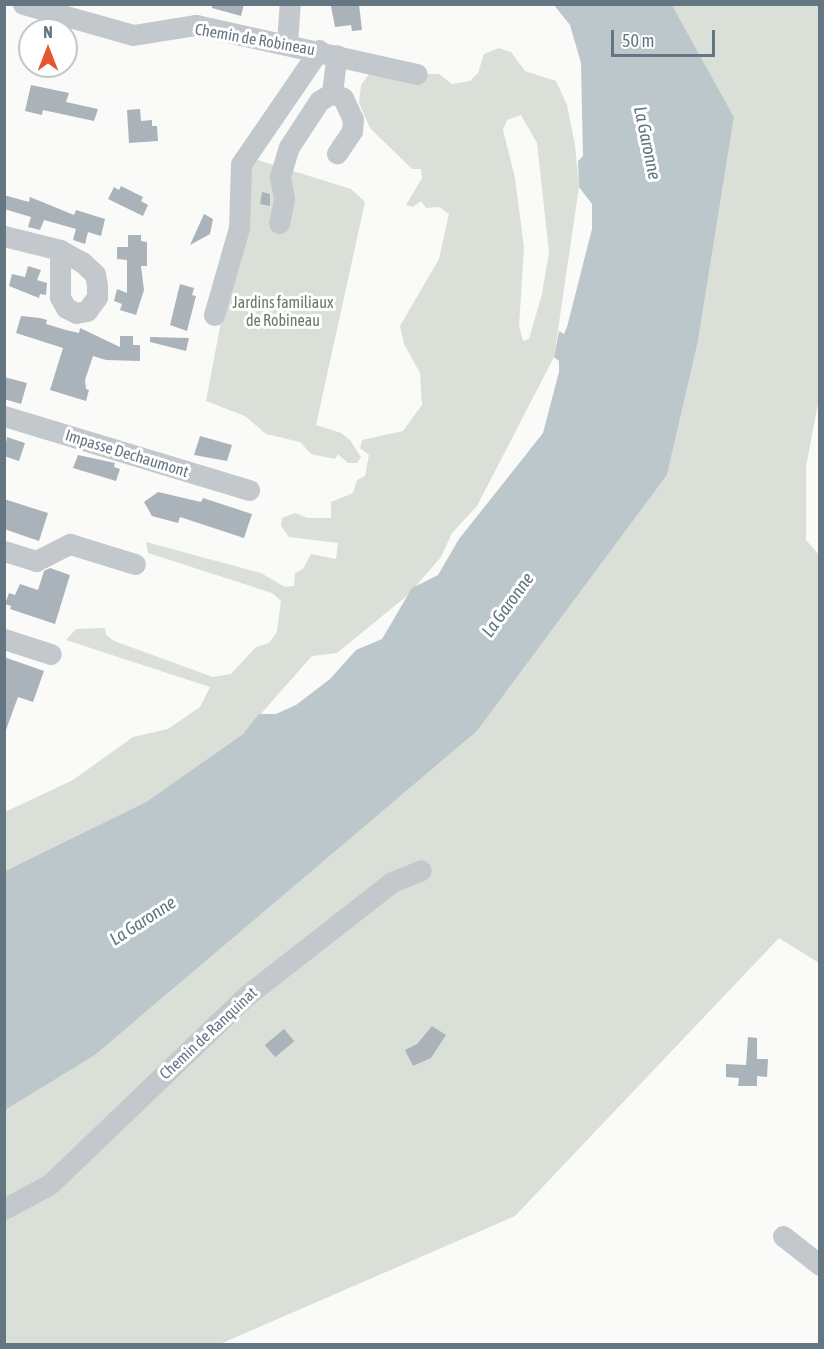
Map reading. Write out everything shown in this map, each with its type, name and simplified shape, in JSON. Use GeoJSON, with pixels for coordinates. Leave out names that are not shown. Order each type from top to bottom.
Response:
{"type":"FeatureCollection","features":[{"type":"Feature","properties":{"kind":"street","name":"Chemin de Robineau"},"geometry":{"type":"LineString","coordinates":[[23,4],[133,35],[196,26],[287,43],[417,74]]}},
{"type":"Feature","properties":{"kind":"street"},"geometry":{"type":"LineString","coordinates":[[287,43],[290,4]]}},
{"type":"Feature","properties":{"kind":"street"},"geometry":{"type":"LineString","coordinates":[[328,52],[332,93]]}},
{"type":"Feature","properties":{"kind":"street"},"geometry":{"type":"LineString","coordinates":[[214,315],[239,228],[238,175],[243,157],[328,52]]}},
{"type":"Feature","properties":{"kind":"street"},"geometry":{"type":"LineString","coordinates":[[332,93],[343,98],[353,119],[352,131],[337,153]]}},
{"type":"Feature","properties":{"kind":"street"},"geometry":{"type":"LineString","coordinates":[[279,223],[284,199],[280,176],[289,147],[319,101],[332,93]]}},
{"type":"Feature","properties":{"kind":"street"},"geometry":{"type":"LineString","coordinates":[[4,236],[60,250]]}},
{"type":"Feature","properties":{"kind":"street","name":"Impasse Dechaumont"},"geometry":{"type":"LineString","coordinates":[[4,416],[249,490]]}},
{"type":"Feature","properties":{"kind":"street"},"geometry":{"type":"LineString","coordinates":[[4,551],[36,561],[70,544],[135,564]]}},
{"type":"Feature","properties":{"kind":"street"},"geometry":{"type":"LineString","coordinates":[[4,639],[51,654]]}},
{"type":"Feature","properties":{"kind":"street","name":"Chemin de Ranquinat"},"geometry":{"type":"LineString","coordinates":[[4,1209],[50,1184],[246,996],[392,882],[421,870]]}},
{"type":"Feature","properties":{"kind":"street"},"geometry":{"type":"LineString","coordinates":[[783,1236],[819,1265]]}},
{"type":"Feature","properties":{"kind":"green space"},"geometry":{"type":"Polygon","coordinates":[[[672,5],[819,5],[820,393],[806,467],[806,540],[820,556],[819,963],[779,938],[515,1216],[220,1344],[5,1344],[4,1110],[95,1055],[477,731],[667,475],[698,341],[734,117],[672,5]]]}},
{"type":"Feature","properties":{"kind":"green space"},"geometry":{"type":"Polygon","coordinates":[[[499,48],[511,52],[525,71],[556,81],[567,105],[575,145],[579,187],[554,357],[477,506],[452,533],[441,557],[408,595],[337,653],[312,656],[243,734],[146,802],[5,871],[5,812],[73,780],[133,737],[168,729],[200,707],[210,687],[66,640],[76,629],[105,628],[106,635],[114,641],[213,677],[231,674],[256,647],[269,643],[277,632],[281,601],[272,593],[148,553],[146,542],[261,573],[285,587],[294,586],[295,573],[303,569],[311,554],[336,559],[338,543],[289,537],[281,526],[282,518],[295,513],[308,518],[331,518],[331,502],[353,493],[357,480],[365,476],[369,455],[360,448],[362,440],[403,431],[422,405],[420,373],[404,344],[400,326],[439,259],[449,214],[439,207],[426,208],[421,201],[413,207],[406,205],[422,178],[421,169],[412,169],[370,128],[359,103],[361,85],[369,74],[386,73],[439,74],[452,84],[470,81],[478,73],[484,54],[499,48]],[[521,115],[507,120],[503,130],[515,178],[524,248],[519,326],[523,341],[529,339],[542,294],[549,252],[537,143],[521,115]]]}},
{"type":"Feature","properties":{"kind":"green space","name":"Jardins familiaux de Robineau"},"geometry":{"type":"Polygon","coordinates":[[[252,158],[351,189],[365,202],[316,425],[341,433],[350,440],[361,457],[357,463],[348,463],[338,454],[335,459],[311,454],[300,442],[266,434],[245,416],[206,401],[252,158]]]}},
{"type":"Feature","properties":{"kind":"water","name":"La Garonne"},"geometry":{"type":"Polygon","coordinates":[[[554,5],[672,5],[734,117],[698,341],[667,475],[477,731],[95,1055],[5,1110],[5,871],[146,802],[243,734],[259,714],[276,714],[296,705],[330,679],[356,650],[382,639],[412,588],[438,575],[459,539],[543,433],[559,372],[559,361],[554,357],[559,331],[564,334],[567,327],[592,229],[592,204],[579,187],[578,161],[583,156],[581,63],[570,25],[554,5]]]}},
{"type":"Feature","properties":{"kind":"building"},"geometry":{"type":"Polygon","coordinates":[[[212,4],[244,4],[241,16],[212,8],[212,4]]]}},
{"type":"Feature","properties":{"kind":"building"},"geometry":{"type":"Polygon","coordinates":[[[359,4],[362,30],[352,31],[351,25],[335,27],[331,6],[359,4]]]}},
{"type":"Feature","properties":{"kind":"building"},"geometry":{"type":"Polygon","coordinates":[[[31,85],[69,93],[66,102],[98,109],[94,121],[43,110],[42,115],[25,111],[31,85]]]}},
{"type":"Feature","properties":{"kind":"building"},"geometry":{"type":"Polygon","coordinates":[[[140,109],[141,121],[152,120],[152,126],[157,126],[158,141],[129,143],[127,110],[140,109]]]}},
{"type":"Feature","properties":{"kind":"building"},"geometry":{"type":"Polygon","coordinates":[[[121,186],[143,197],[141,201],[148,205],[143,216],[108,199],[114,187],[119,190],[121,186]]]}},
{"type":"Feature","properties":{"kind":"building"},"geometry":{"type":"Polygon","coordinates":[[[262,192],[270,194],[270,206],[260,204],[262,192]]]}},
{"type":"Feature","properties":{"kind":"building"},"geometry":{"type":"Polygon","coordinates":[[[4,195],[29,202],[30,197],[74,215],[76,210],[105,219],[101,236],[88,232],[85,244],[73,240],[76,229],[44,220],[40,230],[28,227],[31,217],[4,209],[4,195]]]}},
{"type":"Feature","properties":{"kind":"building"},"geometry":{"type":"Polygon","coordinates":[[[204,214],[213,219],[210,234],[190,245],[204,214]]]}},
{"type":"Feature","properties":{"kind":"building"},"geometry":{"type":"Polygon","coordinates":[[[128,235],[141,235],[141,241],[147,242],[147,266],[141,266],[144,290],[136,315],[120,310],[122,304],[114,301],[117,289],[127,293],[127,260],[117,259],[117,247],[128,247],[128,235]]]}},
{"type":"Feature","properties":{"kind":"building"},"geometry":{"type":"Polygon","coordinates":[[[28,266],[41,270],[37,280],[47,283],[46,295],[40,294],[39,298],[9,286],[12,274],[25,277],[28,266]]]}},
{"type":"Feature","properties":{"kind":"building"},"geometry":{"type":"Polygon","coordinates":[[[180,284],[194,288],[192,295],[196,296],[187,331],[170,325],[180,284]]]}},
{"type":"Feature","properties":{"kind":"building"},"geometry":{"type":"Polygon","coordinates":[[[21,316],[47,320],[46,324],[79,333],[80,328],[120,347],[120,336],[133,336],[133,345],[140,345],[140,361],[106,360],[93,356],[85,380],[86,389],[89,390],[86,401],[50,390],[63,348],[16,333],[21,316]]]}},
{"type":"Feature","properties":{"kind":"building"},"geometry":{"type":"Polygon","coordinates":[[[150,337],[189,338],[186,351],[150,342],[150,337]]]}},
{"type":"Feature","properties":{"kind":"building"},"geometry":{"type":"Polygon","coordinates":[[[4,377],[27,383],[21,404],[4,399],[4,377]]]}},
{"type":"Feature","properties":{"kind":"building"},"geometry":{"type":"Polygon","coordinates":[[[200,436],[232,445],[227,461],[194,455],[200,436]]]}},
{"type":"Feature","properties":{"kind":"building"},"geometry":{"type":"Polygon","coordinates":[[[7,437],[25,443],[19,461],[4,456],[7,437]]]}},
{"type":"Feature","properties":{"kind":"building"},"geometry":{"type":"Polygon","coordinates":[[[78,455],[115,463],[114,467],[120,469],[116,481],[73,468],[78,455]]]}},
{"type":"Feature","properties":{"kind":"building"},"geometry":{"type":"Polygon","coordinates":[[[158,492],[201,502],[203,498],[252,514],[244,538],[180,517],[178,523],[152,516],[144,502],[158,492]]]}},
{"type":"Feature","properties":{"kind":"building"},"geometry":{"type":"Polygon","coordinates":[[[4,499],[48,513],[39,541],[4,529],[4,499]]]}},
{"type":"Feature","properties":{"kind":"building"},"geometry":{"type":"Polygon","coordinates":[[[50,568],[70,575],[55,624],[10,609],[11,606],[5,604],[9,593],[15,595],[20,584],[38,590],[44,571],[50,568]]]}},
{"type":"Feature","properties":{"kind":"building"},"geometry":{"type":"Polygon","coordinates":[[[4,657],[44,671],[33,702],[18,697],[6,730],[4,657]]]}},
{"type":"Feature","properties":{"kind":"building"},"geometry":{"type":"Polygon","coordinates":[[[432,1026],[446,1035],[431,1058],[413,1066],[405,1050],[417,1044],[432,1026]]]}},
{"type":"Feature","properties":{"kind":"building"},"geometry":{"type":"Polygon","coordinates":[[[284,1029],[294,1041],[275,1057],[265,1045],[284,1029]]]}},
{"type":"Feature","properties":{"kind":"building"},"geometry":{"type":"Polygon","coordinates":[[[748,1037],[757,1038],[757,1059],[768,1059],[767,1077],[757,1076],[757,1086],[738,1086],[739,1078],[726,1077],[726,1064],[746,1065],[748,1037]]]}}]}
